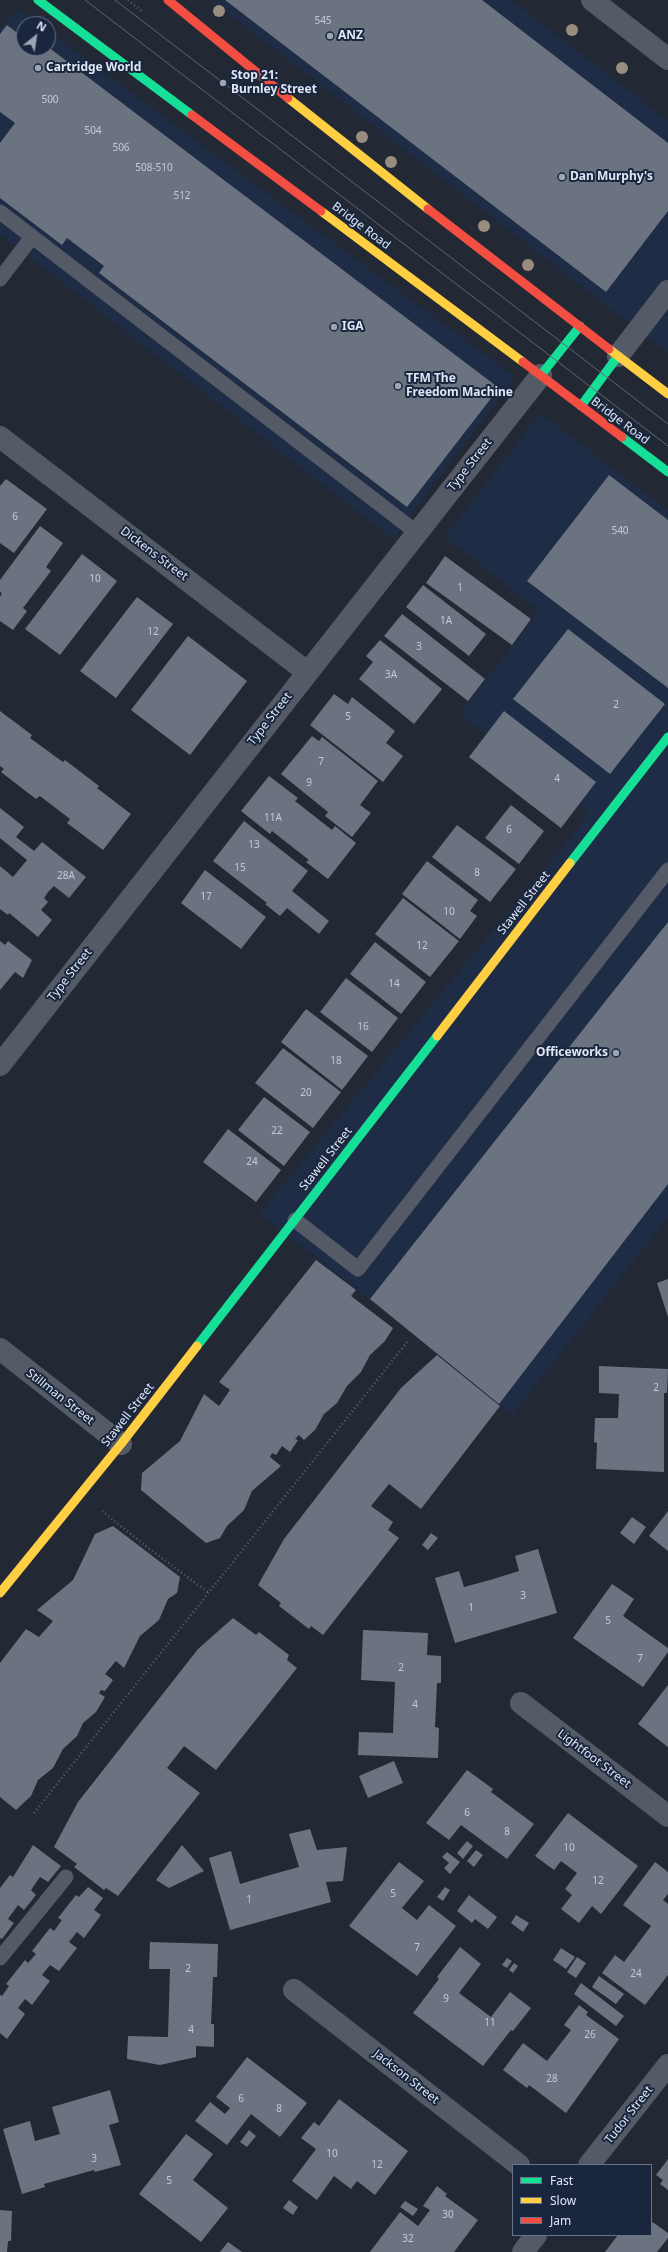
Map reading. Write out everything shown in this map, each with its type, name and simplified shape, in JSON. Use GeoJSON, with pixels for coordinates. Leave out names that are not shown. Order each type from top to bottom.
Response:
{"type":"FeatureCollection","features":[{"type":"Feature","properties":{"kind":"main road","name":"Bridge Road"},"geometry":{"type":"LineString","coordinates":[[38,0],[541,375],[668,472]]}},
{"type":"Feature","properties":{"kind":"main road"},"geometry":{"type":"LineString","coordinates":[[168,0],[342,142],[668,394]]}},
{"type":"Feature","properties":{"kind":"main road"},"geometry":{"type":"LineString","coordinates":[[541,375],[580,326]]}},
{"type":"Feature","properties":{"kind":"main road"},"geometry":{"type":"LineString","coordinates":[[581,406],[618,356]]}},
{"type":"Feature","properties":{"kind":"main road","name":"Stawell Street"},"geometry":{"type":"LineString","coordinates":[[0,1593],[121,1444],[668,736]]}},
{"type":"Feature","properties":{"kind":"street"},"geometry":{"type":"LineString","coordinates":[[592,0],[668,59]]}},
{"type":"Feature","properties":{"kind":"street"},"geometry":{"type":"LineString","coordinates":[[618,356],[668,291]]}},
{"type":"Feature","properties":{"kind":"street","name":"Type Street"},"geometry":{"type":"LineString","coordinates":[[0,1065],[416,532],[541,375]]}},
{"type":"Feature","properties":{"kind":"street","name":"Dickens Street"},"geometry":{"type":"LineString","coordinates":[[0,437],[307,672]]}},
{"type":"Feature","properties":{"kind":"street","name":"Stillman Street"},"geometry":{"type":"LineString","coordinates":[[0,1349],[121,1444]]}},
{"type":"Feature","properties":{"kind":"street","name":"Lightfoot Street"},"geometry":{"type":"LineString","coordinates":[[521,1703],[668,1816]]}},
{"type":"Feature","properties":{"kind":"street","name":"Jackson Street"},"geometry":{"type":"LineString","coordinates":[[294,1990],[518,2164]]}},
{"type":"Feature","properties":{"kind":"street","name":"Tudor Street"},"geometry":{"type":"LineString","coordinates":[[590,2164],[668,2065]]}},
{"type":"Feature","properties":{"kind":"street"},"geometry":{"type":"LineString","coordinates":[[523,2252],[535,2236]]}},
{"type":"Feature","properties":{"kind":"lane"},"geometry":{"type":"LineString","coordinates":[[0,212],[416,532]]}},
{"type":"Feature","properties":{"kind":"lane"},"geometry":{"type":"LineString","coordinates":[[0,279],[32,237]]}},
{"type":"Feature","properties":{"kind":"lane"},"geometry":{"type":"LineString","coordinates":[[295,1220],[358,1269],[668,870]]}},
{"type":"Feature","properties":{"kind":"lane"},"geometry":{"type":"LineString","coordinates":[[0,1958],[66,1877]]}},
{"type":"Feature","properties":{"kind":"path"},"geometry":{"type":"LineString","coordinates":[[34,1813],[408,1341]]}},
{"type":"Feature","properties":{"kind":"path"},"geometry":{"type":"LineString","coordinates":[[80,1493],[148,1548],[209,1593]]}},
{"type":"Feature","properties":{"kind":"shaded area","name":"Dan Murphy's"},"geometry":{"type":"Polygon","coordinates":[[[211,0],[511,0],[668,121],[668,353],[211,0]]]}},
{"type":"Feature","properties":{"kind":"shaded area"},"geometry":{"type":"Polygon","coordinates":[[[18,9],[27,16],[16,16],[16,56],[56,56],[56,37],[515,377],[393,539],[0,234],[0,30],[18,9]]]}},
{"type":"Feature","properties":{"kind":"shaded area"},"geometry":{"type":"Polygon","coordinates":[[[540,413],[668,510],[668,1217],[512,1415],[370,1299],[259,1214],[589,814],[460,714],[539,611],[445,537],[540,413]]]}},
{"type":"Feature","properties":{"kind":"building","name":"Dan Murphy's"},"geometry":{"type":"Polygon","coordinates":[[[225,0],[482,0],[668,143],[668,211],[606,292],[225,0]]]}},
{"type":"Feature","properties":{"kind":"building"},"geometry":{"type":"Polygon","coordinates":[[[7,25],[16,32],[16,56],[56,56],[56,53],[499,388],[407,507],[99,273],[104,266],[67,238],[62,245],[0,198],[0,143],[15,123],[0,112],[0,34],[7,25]]]}},
{"type":"Feature","properties":{"kind":"building"},"geometry":{"type":"Polygon","coordinates":[[[609,475],[668,520],[668,688],[527,581],[609,475]]]}},
{"type":"Feature","properties":{"kind":"building"},"geometry":{"type":"Polygon","coordinates":[[[6,479],[47,509],[14,553],[0,543],[0,486],[6,479]]]}},
{"type":"Feature","properties":{"kind":"building"},"geometry":{"type":"Polygon","coordinates":[[[40,526],[63,543],[46,567],[51,571],[23,608],[27,611],[13,630],[0,621],[0,597],[2,593],[0,592],[0,580],[40,526]]]}},
{"type":"Feature","properties":{"kind":"building"},"geometry":{"type":"Polygon","coordinates":[[[82,554],[117,581],[60,655],[25,629],[82,554]]]}},
{"type":"Feature","properties":{"kind":"building"},"geometry":{"type":"Polygon","coordinates":[[[445,556],[531,619],[512,645],[426,583],[445,556]]]}},
{"type":"Feature","properties":{"kind":"building"},"geometry":{"type":"Polygon","coordinates":[[[423,585],[486,634],[469,656],[406,607],[423,585]]]}},
{"type":"Feature","properties":{"kind":"building"},"geometry":{"type":"Polygon","coordinates":[[[137,597],[173,624],[116,698],[80,671],[137,597]]]}},
{"type":"Feature","properties":{"kind":"building"},"geometry":{"type":"Polygon","coordinates":[[[402,614],[485,679],[468,701],[384,636],[402,614]]]}},
{"type":"Feature","properties":{"kind":"building"},"geometry":{"type":"Polygon","coordinates":[[[568,629],[665,704],[610,774],[513,699],[568,629]]]}},
{"type":"Feature","properties":{"kind":"building"},"geometry":{"type":"Polygon","coordinates":[[[188,636],[247,681],[190,755],[131,710],[188,636]]]}},
{"type":"Feature","properties":{"kind":"building"},"geometry":{"type":"Polygon","coordinates":[[[380,640],[442,689],[414,724],[359,679],[373,662],[366,656],[380,640]]]}},
{"type":"Feature","properties":{"kind":"building"},"geometry":{"type":"Polygon","coordinates":[[[334,694],[348,704],[352,697],[395,731],[386,743],[403,756],[383,782],[310,725],[334,694]]]}},
{"type":"Feature","properties":{"kind":"building"},"geometry":{"type":"Polygon","coordinates":[[[0,711],[32,735],[30,738],[63,762],[65,760],[99,786],[97,788],[131,814],[103,850],[67,823],[70,819],[40,796],[36,799],[1,772],[4,769],[0,766],[0,711]]]}},
{"type":"Feature","properties":{"kind":"building"},"geometry":{"type":"Polygon","coordinates":[[[504,711],[596,782],[561,828],[469,757],[504,711]]]}},
{"type":"Feature","properties":{"kind":"building"},"geometry":{"type":"Polygon","coordinates":[[[312,736],[319,741],[322,737],[378,781],[360,805],[371,813],[352,837],[325,816],[328,812],[281,774],[312,736]]]}},
{"type":"Feature","properties":{"kind":"building"},"geometry":{"type":"Polygon","coordinates":[[[269,776],[298,798],[295,801],[332,830],[335,826],[356,843],[328,879],[306,862],[309,860],[272,831],[270,834],[241,811],[269,776]]]}},
{"type":"Feature","properties":{"kind":"building"},"geometry":{"type":"Polygon","coordinates":[[[511,805],[544,831],[519,864],[485,838],[511,805]]]}},
{"type":"Feature","properties":{"kind":"building"},"geometry":{"type":"Polygon","coordinates":[[[0,808],[24,827],[16,837],[34,851],[42,842],[86,877],[69,898],[54,886],[48,892],[44,898],[48,902],[41,910],[52,920],[38,937],[9,913],[8,915],[0,909],[0,866],[13,877],[27,860],[0,838],[0,808]]]}},
{"type":"Feature","properties":{"kind":"building"},"geometry":{"type":"Polygon","coordinates":[[[244,821],[308,871],[292,891],[329,921],[319,934],[287,908],[280,916],[265,904],[267,903],[213,861],[244,821]]]}},
{"type":"Feature","properties":{"kind":"building"},"geometry":{"type":"Polygon","coordinates":[[[457,825],[516,869],[490,902],[432,857],[457,825]]]}},
{"type":"Feature","properties":{"kind":"building"},"geometry":{"type":"Polygon","coordinates":[[[427,861],[478,900],[470,911],[477,916],[460,939],[402,894],[427,861]]]}},
{"type":"Feature","properties":{"kind":"building"},"geometry":{"type":"Polygon","coordinates":[[[205,870],[266,917],[241,949],[181,903],[205,870]]]}},
{"type":"Feature","properties":{"kind":"building"},"geometry":{"type":"Polygon","coordinates":[[[403,898],[459,941],[430,977],[375,934],[403,898]]]}},
{"type":"Feature","properties":{"kind":"building","name":"Officeworks"},"geometry":{"type":"Polygon","coordinates":[[[668,922],[668,1184],[499,1404],[370,1299],[668,922]]]}},
{"type":"Feature","properties":{"kind":"building"},"geometry":{"type":"Polygon","coordinates":[[[0,941],[5,945],[8,941],[32,960],[23,978],[15,972],[0,990],[0,941]]]}},
{"type":"Feature","properties":{"kind":"building"},"geometry":{"type":"Polygon","coordinates":[[[375,942],[426,982],[401,1014],[350,974],[375,942]]]}},
{"type":"Feature","properties":{"kind":"building"},"geometry":{"type":"Polygon","coordinates":[[[346,978],[398,1018],[372,1052],[320,1012],[346,978]]]}},
{"type":"Feature","properties":{"kind":"building"},"geometry":{"type":"Polygon","coordinates":[[[306,1009],[368,1056],[342,1090],[281,1042],[306,1009]]]}},
{"type":"Feature","properties":{"kind":"building"},"geometry":{"type":"Polygon","coordinates":[[[283,1048],[341,1092],[313,1128],[255,1083],[283,1048]]]}},
{"type":"Feature","properties":{"kind":"building"},"geometry":{"type":"Polygon","coordinates":[[[264,1097],[310,1132],[284,1166],[238,1130],[264,1097]]]}},
{"type":"Feature","properties":{"kind":"building"},"geometry":{"type":"Polygon","coordinates":[[[228,1129],[281,1170],[256,1202],[203,1162],[228,1129]]]}},
{"type":"Feature","properties":{"kind":"building"},"geometry":{"type":"Polygon","coordinates":[[[316,1260],[356,1290],[351,1296],[393,1328],[385,1341],[370,1355],[361,1372],[347,1386],[337,1403],[324,1414],[315,1430],[304,1440],[299,1435],[295,1439],[298,1440],[290,1452],[282,1446],[276,1455],[272,1453],[270,1457],[281,1466],[252,1491],[244,1510],[227,1526],[220,1538],[206,1543],[141,1490],[142,1473],[180,1441],[204,1394],[219,1406],[230,1390],[219,1382],[316,1260]]]}},
{"type":"Feature","properties":{"kind":"building"},"geometry":{"type":"Polygon","coordinates":[[[668,1279],[668,1317],[657,1283],[668,1279]]]}},
{"type":"Feature","properties":{"kind":"building"},"geometry":{"type":"Polygon","coordinates":[[[437,1355],[500,1406],[421,1509],[389,1484],[371,1506],[393,1522],[388,1530],[399,1538],[323,1635],[311,1626],[309,1629],[279,1606],[281,1603],[258,1585],[284,1539],[401,1388],[437,1355]]]}},
{"type":"Feature","properties":{"kind":"building"},"geometry":{"type":"Polygon","coordinates":[[[599,1366],[668,1369],[667,1393],[664,1393],[664,1472],[596,1469],[597,1443],[594,1442],[595,1418],[618,1418],[619,1394],[599,1393],[599,1366]]]}},
{"type":"Feature","properties":{"kind":"building"},"geometry":{"type":"Polygon","coordinates":[[[668,1511],[668,1551],[649,1536],[668,1511]]]}},
{"type":"Feature","properties":{"kind":"building"},"geometry":{"type":"Polygon","coordinates":[[[632,1517],[646,1527],[634,1544],[620,1533],[632,1517]]]}},
{"type":"Feature","properties":{"kind":"building"},"geometry":{"type":"Polygon","coordinates":[[[113,1526],[180,1577],[177,1593],[168,1599],[159,1620],[140,1636],[124,1668],[116,1661],[105,1674],[113,1680],[105,1691],[101,1690],[99,1693],[105,1697],[96,1712],[83,1723],[77,1736],[63,1749],[53,1768],[38,1780],[31,1796],[16,1810],[0,1797],[0,1663],[26,1629],[39,1637],[53,1621],[37,1610],[73,1580],[95,1534],[113,1526]]]}},
{"type":"Feature","properties":{"kind":"building"},"geometry":{"type":"Polygon","coordinates":[[[431,1533],[438,1538],[428,1550],[422,1545],[431,1533]]]}},
{"type":"Feature","properties":{"kind":"building"},"geometry":{"type":"Polygon","coordinates":[[[538,1549],[557,1613],[455,1643],[435,1578],[459,1571],[464,1587],[490,1580],[519,1571],[515,1556],[538,1549]]]}},
{"type":"Feature","properties":{"kind":"building"},"geometry":{"type":"Polygon","coordinates":[[[612,1584],[634,1599],[623,1616],[668,1648],[668,1652],[643,1687],[573,1638],[612,1584]]]}},
{"type":"Feature","properties":{"kind":"building"},"geometry":{"type":"Polygon","coordinates":[[[233,1618],[256,1635],[259,1632],[289,1655],[287,1660],[297,1668],[216,1770],[184,1746],[167,1768],[200,1793],[118,1896],[106,1888],[104,1890],[74,1867],[77,1864],[54,1847],[78,1802],[198,1649],[233,1618]]]}},
{"type":"Feature","properties":{"kind":"building"},"geometry":{"type":"Polygon","coordinates":[[[363,1630],[428,1633],[427,1655],[441,1656],[441,1683],[437,1683],[435,1727],[439,1728],[438,1758],[358,1755],[359,1732],[393,1733],[395,1682],[361,1680],[363,1630]]]}},
{"type":"Feature","properties":{"kind":"building"},"geometry":{"type":"Polygon","coordinates":[[[668,1685],[668,1747],[638,1724],[668,1685]]]}},
{"type":"Feature","properties":{"kind":"building"},"geometry":{"type":"Polygon","coordinates":[[[394,1761],[403,1783],[368,1798],[359,1776],[394,1761]]]}},
{"type":"Feature","properties":{"kind":"building"},"geometry":{"type":"Polygon","coordinates":[[[467,1770],[493,1789],[491,1792],[534,1824],[507,1859],[461,1825],[449,1840],[426,1823],[467,1770]]]}},
{"type":"Feature","properties":{"kind":"building"},"geometry":{"type":"Polygon","coordinates":[[[568,1813],[638,1866],[601,1914],[592,1906],[579,1923],[561,1909],[572,1895],[565,1889],[577,1873],[561,1861],[554,1870],[535,1856],[568,1813]]]}},
{"type":"Feature","properties":{"kind":"building"},"geometry":{"type":"Polygon","coordinates":[[[310,1829],[317,1850],[347,1847],[343,1881],[326,1882],[331,1902],[230,1930],[209,1858],[231,1851],[240,1884],[299,1867],[289,1834],[310,1829]]]}},
{"type":"Feature","properties":{"kind":"building"},"geometry":{"type":"Polygon","coordinates":[[[467,1841],[473,1846],[463,1859],[457,1853],[467,1841]]]}},
{"type":"Feature","properties":{"kind":"building"},"geometry":{"type":"Polygon","coordinates":[[[33,1845],[61,1866],[48,1882],[40,1877],[31,1890],[36,1895],[24,1910],[18,1905],[8,1919],[14,1923],[2,1939],[0,1938],[0,1888],[10,1875],[13,1877],[33,1845]]]}},
{"type":"Feature","properties":{"kind":"building"},"geometry":{"type":"Polygon","coordinates":[[[182,1845],[204,1871],[169,1888],[156,1880],[182,1845]]]}},
{"type":"Feature","properties":{"kind":"building"},"geometry":{"type":"Polygon","coordinates":[[[476,1850],[483,1855],[474,1867],[467,1861],[476,1850]]]}},
{"type":"Feature","properties":{"kind":"building"},"geometry":{"type":"Polygon","coordinates":[[[447,1852],[460,1862],[450,1874],[444,1868],[449,1863],[442,1857],[447,1852]]]}},
{"type":"Feature","properties":{"kind":"building"},"geometry":{"type":"Polygon","coordinates":[[[399,1862],[424,1881],[402,1908],[417,1920],[429,1905],[456,1926],[417,1976],[349,1926],[399,1862]]]}},
{"type":"Feature","properties":{"kind":"building"},"geometry":{"type":"Polygon","coordinates":[[[655,1862],[668,1872],[668,1894],[663,1900],[668,1904],[668,1975],[645,2005],[602,1973],[615,1955],[624,1962],[651,1926],[623,1905],[655,1862]]]}},
{"type":"Feature","properties":{"kind":"building"},"geometry":{"type":"Polygon","coordinates":[[[88,1887],[103,1898],[94,1910],[101,1915],[84,1938],[77,1932],[69,1942],[77,1948],[59,1971],[50,1965],[42,1975],[50,1981],[32,2005],[25,1999],[18,2008],[25,2014],[7,2039],[0,2033],[0,1995],[2,1996],[9,1986],[6,1984],[25,1960],[28,1963],[36,1954],[32,1951],[50,1928],[54,1931],[62,1920],[58,1918],[76,1895],[79,1897],[88,1887]]]}},
{"type":"Feature","properties":{"kind":"building"},"geometry":{"type":"Polygon","coordinates":[[[445,1887],[450,1890],[443,1901],[437,1897],[445,1887]]]}},
{"type":"Feature","properties":{"kind":"building"},"geometry":{"type":"Polygon","coordinates":[[[469,1895],[497,1917],[488,1929],[475,1919],[472,1923],[457,1911],[469,1895]]]}},
{"type":"Feature","properties":{"kind":"building"},"geometry":{"type":"Polygon","coordinates":[[[516,1915],[529,1923],[523,1932],[511,1923],[516,1915]]]}},
{"type":"Feature","properties":{"kind":"building"},"geometry":{"type":"Polygon","coordinates":[[[150,1942],[218,1944],[217,1977],[213,1977],[211,2024],[214,2024],[214,2047],[196,2046],[196,2057],[160,2065],[127,2059],[128,2036],[168,2037],[170,1969],[149,1969],[150,1942]]]}},
{"type":"Feature","properties":{"kind":"building"},"geometry":{"type":"Polygon","coordinates":[[[460,1947],[481,1964],[459,1993],[491,2017],[510,1992],[531,2008],[513,2031],[511,2030],[483,2066],[413,2013],[439,1979],[437,1977],[460,1947]]]}},
{"type":"Feature","properties":{"kind":"building"},"geometry":{"type":"Polygon","coordinates":[[[561,1948],[575,1957],[566,1969],[553,1960],[561,1948]]]}},
{"type":"Feature","properties":{"kind":"building"},"geometry":{"type":"Polygon","coordinates":[[[577,1957],[586,1963],[576,1978],[567,1972],[577,1957]]]}},
{"type":"Feature","properties":{"kind":"building"},"geometry":{"type":"Polygon","coordinates":[[[507,1958],[512,1961],[507,1968],[502,1965],[507,1958]]]}},
{"type":"Feature","properties":{"kind":"building"},"geometry":{"type":"Polygon","coordinates":[[[514,1963],[518,1966],[513,1973],[509,1970],[514,1963]]]}},
{"type":"Feature","properties":{"kind":"building"},"geometry":{"type":"Polygon","coordinates":[[[599,1976],[624,1994],[616,2004],[592,1987],[599,1976]]]}},
{"type":"Feature","properties":{"kind":"building"},"geometry":{"type":"Polygon","coordinates":[[[581,1983],[624,2016],[616,2026],[574,1994],[581,1983]]]}},
{"type":"Feature","properties":{"kind":"building"},"geometry":{"type":"Polygon","coordinates":[[[579,2005],[588,2012],[586,2015],[619,2039],[566,2113],[529,2085],[527,2088],[503,2070],[523,2043],[547,2061],[571,2030],[564,2025],[579,2005]]]}},
{"type":"Feature","properties":{"kind":"building"},"geometry":{"type":"Polygon","coordinates":[[[247,2057],[307,2103],[280,2137],[251,2114],[227,2145],[195,2121],[210,2102],[225,2114],[230,2108],[216,2097],[247,2057]]]}},
{"type":"Feature","properties":{"kind":"building"},"geometry":{"type":"Polygon","coordinates":[[[110,2090],[119,2122],[109,2125],[121,2165],[95,2172],[94,2170],[44,2184],[45,2187],[22,2194],[3,2129],[30,2121],[35,2141],[60,2134],[52,2107],[110,2090]]]}},
{"type":"Feature","properties":{"kind":"building"},"geometry":{"type":"Polygon","coordinates":[[[339,2099],[408,2151],[375,2195],[357,2181],[351,2189],[334,2176],[317,2200],[292,2181],[316,2149],[301,2138],[314,2122],[319,2126],[339,2099]]]}},
{"type":"Feature","properties":{"kind":"building"},"geometry":{"type":"Polygon","coordinates":[[[249,2130],[256,2136],[247,2147],[240,2142],[249,2130]]]}},
{"type":"Feature","properties":{"kind":"building"},"geometry":{"type":"Polygon","coordinates":[[[186,2134],[213,2154],[193,2180],[228,2208],[201,2242],[139,2194],[186,2134]]]}},
{"type":"Feature","properties":{"kind":"building"},"geometry":{"type":"Polygon","coordinates":[[[668,2159],[668,2190],[660,2184],[663,2180],[656,2175],[668,2159]]]}},
{"type":"Feature","properties":{"kind":"building"},"geometry":{"type":"Polygon","coordinates":[[[437,2186],[447,2194],[445,2196],[478,2220],[454,2252],[370,2252],[400,2212],[418,2226],[430,2210],[423,2206],[437,2186]]]}},
{"type":"Feature","properties":{"kind":"building"},"geometry":{"type":"Polygon","coordinates":[[[289,2200],[298,2207],[293,2215],[283,2208],[289,2200]]]}},
{"type":"Feature","properties":{"kind":"building"},"geometry":{"type":"Polygon","coordinates":[[[405,2201],[418,2209],[413,2216],[400,2207],[405,2201]]]}},
{"type":"Feature","properties":{"kind":"building"},"geometry":{"type":"Polygon","coordinates":[[[0,2210],[12,2211],[11,2241],[8,2241],[7,2252],[0,2252],[0,2210]]]}},
{"type":"Feature","properties":{"kind":"building"},"geometry":{"type":"Polygon","coordinates":[[[652,2222],[668,2233],[668,2238],[657,2252],[605,2252],[617,2236],[652,2236],[652,2222]]]}},
{"type":"Feature","properties":{"kind":"building"},"geometry":{"type":"Polygon","coordinates":[[[228,2242],[242,2252],[220,2252],[228,2242]]]}},
{"type":"Feature","properties":{"kind":"tram line"},"geometry":{"type":"LineString","coordinates":[[85,0],[668,446]]}},
{"type":"Feature","properties":{"kind":"tram line"},"geometry":{"type":"LineString","coordinates":[[115,0],[668,424]]}},
{"type":"Feature","properties":{"kind":"traffic: fast"},"geometry":{"type":"LineString","coordinates":[[38,0],[192,115]]}},
{"type":"Feature","properties":{"kind":"traffic: fast"},"geometry":{"type":"LineString","coordinates":[[541,375],[580,326]]}},
{"type":"Feature","properties":{"kind":"traffic: fast"},"geometry":{"type":"LineString","coordinates":[[581,406],[618,356]]}},
{"type":"Feature","properties":{"kind":"traffic: fast"},"geometry":{"type":"LineString","coordinates":[[622,437],[668,472]]}},
{"type":"Feature","properties":{"kind":"traffic: fast"},"geometry":{"type":"LineString","coordinates":[[570,863],[668,737]]}},
{"type":"Feature","properties":{"kind":"traffic: fast"},"geometry":{"type":"LineString","coordinates":[[197,1346],[437,1036]]}},
{"type":"Feature","properties":{"kind":"traffic: slow"},"geometry":{"type":"LineString","coordinates":[[288,98],[428,209]]}},
{"type":"Feature","properties":{"kind":"traffic: slow"},"geometry":{"type":"LineString","coordinates":[[321,211],[523,362]]}},
{"type":"Feature","properties":{"kind":"traffic: slow"},"geometry":{"type":"LineString","coordinates":[[609,349],[668,394]]}},
{"type":"Feature","properties":{"kind":"traffic: slow"},"geometry":{"type":"LineString","coordinates":[[437,1036],[570,863]]}},
{"type":"Feature","properties":{"kind":"traffic: slow"},"geometry":{"type":"LineString","coordinates":[[0,1593],[121,1444],[197,1346]]}},
{"type":"Feature","properties":{"kind":"traffic: jam"},"geometry":{"type":"LineString","coordinates":[[168,0],[288,98]]}},
{"type":"Feature","properties":{"kind":"traffic: jam"},"geometry":{"type":"LineString","coordinates":[[192,115],[321,211]]}},
{"type":"Feature","properties":{"kind":"traffic: jam"},"geometry":{"type":"LineString","coordinates":[[428,209],[609,349]]}},
{"type":"Feature","properties":{"kind":"traffic: jam"},"geometry":{"type":"LineString","coordinates":[[523,362],[622,437]]}},
{"type":"Feature","properties":{"kind":"place","name":"ANZ"},"geometry":{"type":"Point","coordinates":[330,36]}},
{"type":"Feature","properties":{"kind":"place","name":"Cartridge World"},"geometry":{"type":"Point","coordinates":[38,68]}},
{"type":"Feature","properties":{"kind":"place","name":"Stop 21: Burnley Street"},"geometry":{"type":"Point","coordinates":[223,83]}},
{"type":"Feature","properties":{"kind":"place","name":"Dan Murphy's"},"geometry":{"type":"Point","coordinates":[562,177]}},
{"type":"Feature","properties":{"kind":"place","name":"IGA"},"geometry":{"type":"Point","coordinates":[334,327]}},
{"type":"Feature","properties":{"kind":"place","name":"TFM The Freedom Machine"},"geometry":{"type":"Point","coordinates":[398,386]}},
{"type":"Feature","properties":{"kind":"place","name":"Officeworks"},"geometry":{"type":"Point","coordinates":[616,1053]}}]}
